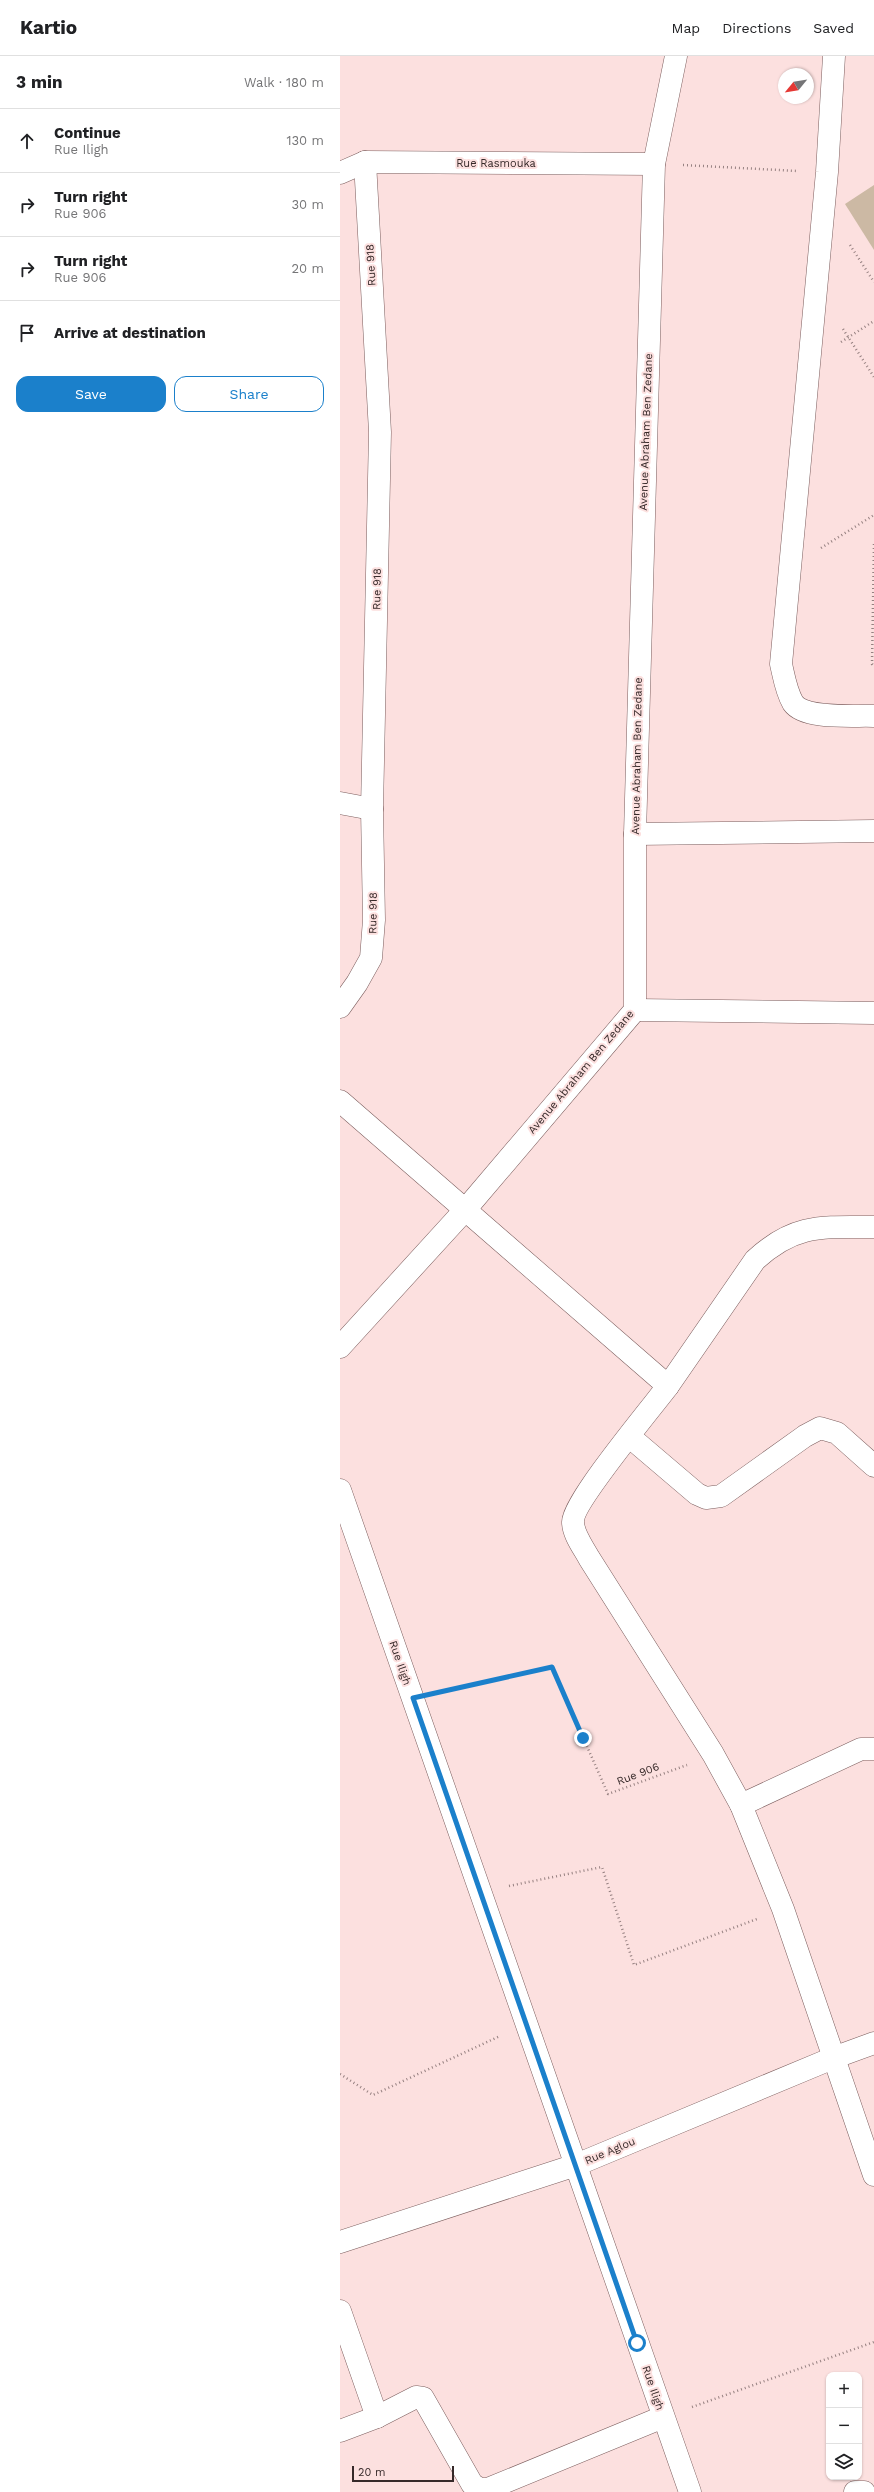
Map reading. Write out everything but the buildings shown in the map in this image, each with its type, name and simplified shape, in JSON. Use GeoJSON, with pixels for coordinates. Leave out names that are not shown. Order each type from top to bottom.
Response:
{"type":"FeatureCollection","features":[{"type":"Feature","properties":{"kind":"street","name":"Avenue Abraham Ben Zedane"},"geometry":{"type":"LineString","coordinates":[[340,1347],[465,1210],[634,1010],[635,834],[654,164],[676,56]]}},
{"type":"Feature","properties":{"kind":"street"},"geometry":{"type":"LineString","coordinates":[[834,56],[827,172],[781,664],[787,692],[794,704],[805,711],[822,715],[874,716]]}},
{"type":"Feature","properties":{"kind":"street","name":"Rue Rasmouka"},"geometry":{"type":"LineString","coordinates":[[340,173],[365,162],[654,164]]}},
{"type":"Feature","properties":{"kind":"street","name":"Rue 918"},"geometry":{"type":"LineString","coordinates":[[340,1007],[357,983],[371,958],[374,920],[372,809],[380,432],[365,162]]}},
{"type":"Feature","properties":{"kind":"street"},"geometry":{"type":"LineString","coordinates":[[340,803],[372,809]]}},
{"type":"Feature","properties":{"kind":"street"},"geometry":{"type":"LineString","coordinates":[[635,834],[874,831]]}},
{"type":"Feature","properties":{"kind":"street"},"geometry":{"type":"LineString","coordinates":[[634,1010],[874,1013]]}},
{"type":"Feature","properties":{"kind":"street"},"geometry":{"type":"LineString","coordinates":[[340,1101],[668,1386]]}},
{"type":"Feature","properties":{"kind":"street"},"geometry":{"type":"LineString","coordinates":[[874,1227],[809,1229],[787,1236],[770,1246],[755,1260],[668,1386],[583,1498],[576,1509],[572,1521],[576,1536],[589,1558],[713,1754],[741,1805],[784,1909],[833,2058],[874,2173]]}},
{"type":"Feature","properties":{"kind":"street"},"geometry":{"type":"LineString","coordinates":[[630,1437],[697,1494],[706,1498],[721,1496],[804,1436],[820,1428],[837,1433],[874,1466]]}},
{"type":"Feature","properties":{"kind":"street","name":"Rue Iligh"},"geometry":{"type":"LineString","coordinates":[[340,1490],[690,2492]]}},
{"type":"Feature","properties":{"kind":"street"},"geometry":{"type":"LineString","coordinates":[[741,1805],[861,1750],[874,1749]]}},
{"type":"Feature","properties":{"kind":"street","name":"Rue Aglou"},"geometry":{"type":"LineString","coordinates":[[340,2242],[576,2165],[833,2058],[874,2043]]}},
{"type":"Feature","properties":{"kind":"street"},"geometry":{"type":"LineString","coordinates":[[340,2311],[377,2417]]}},
{"type":"Feature","properties":{"kind":"street"},"geometry":{"type":"LineString","coordinates":[[340,2431],[377,2417],[416,2397],[424,2398],[472,2484],[480,2489],[488,2489],[663,2418]]}},
{"type":"Feature","properties":{"kind":"street"},"geometry":{"type":"LineString","coordinates":[[855,2492],[864,2492]]}},
{"type":"Feature","properties":{"kind":"path"},"geometry":{"type":"LineString","coordinates":[[654,164],[827,172]]}},
{"type":"Feature","properties":{"kind":"path"},"geometry":{"type":"LineString","coordinates":[[840,325],[874,378]]}},
{"type":"Feature","properties":{"kind":"path"},"geometry":{"type":"LineString","coordinates":[[790,568],[874,515]]}},
{"type":"Feature","properties":{"kind":"path"},"geometry":{"type":"LineString","coordinates":[[874,515],[874,520]]}},
{"type":"Feature","properties":{"kind":"path"},"geometry":{"type":"LineString","coordinates":[[874,544],[872,664],[874,666]]}},
{"type":"Feature","properties":{"kind":"path","name":"Rue 906"},"geometry":{"type":"LineString","coordinates":[[413,1698],[552,1667],[608,1794],[713,1754]]}},
{"type":"Feature","properties":{"kind":"path"},"geometry":{"type":"LineString","coordinates":[[480,1892],[602,1867],[634,1965],[784,1909]]}},
{"type":"Feature","properties":{"kind":"path"},"geometry":{"type":"LineString","coordinates":[[340,2074],[373,2095],[526,2024]]}},
{"type":"Feature","properties":{"kind":"path"},"geometry":{"type":"LineString","coordinates":[[663,2418],[874,2342]]}},
{"type":"Feature","properties":{"kind":"shaded area"},"geometry":{"type":"Polygon","coordinates":[[[874,185],[874,250],[845,204],[874,185]]]}},
{"type":"Feature","properties":{"kind":"route"},"geometry":{"type":"LineString","coordinates":[[583,1738],[552,1667],[413,1698],[637,2343]]}}]}
